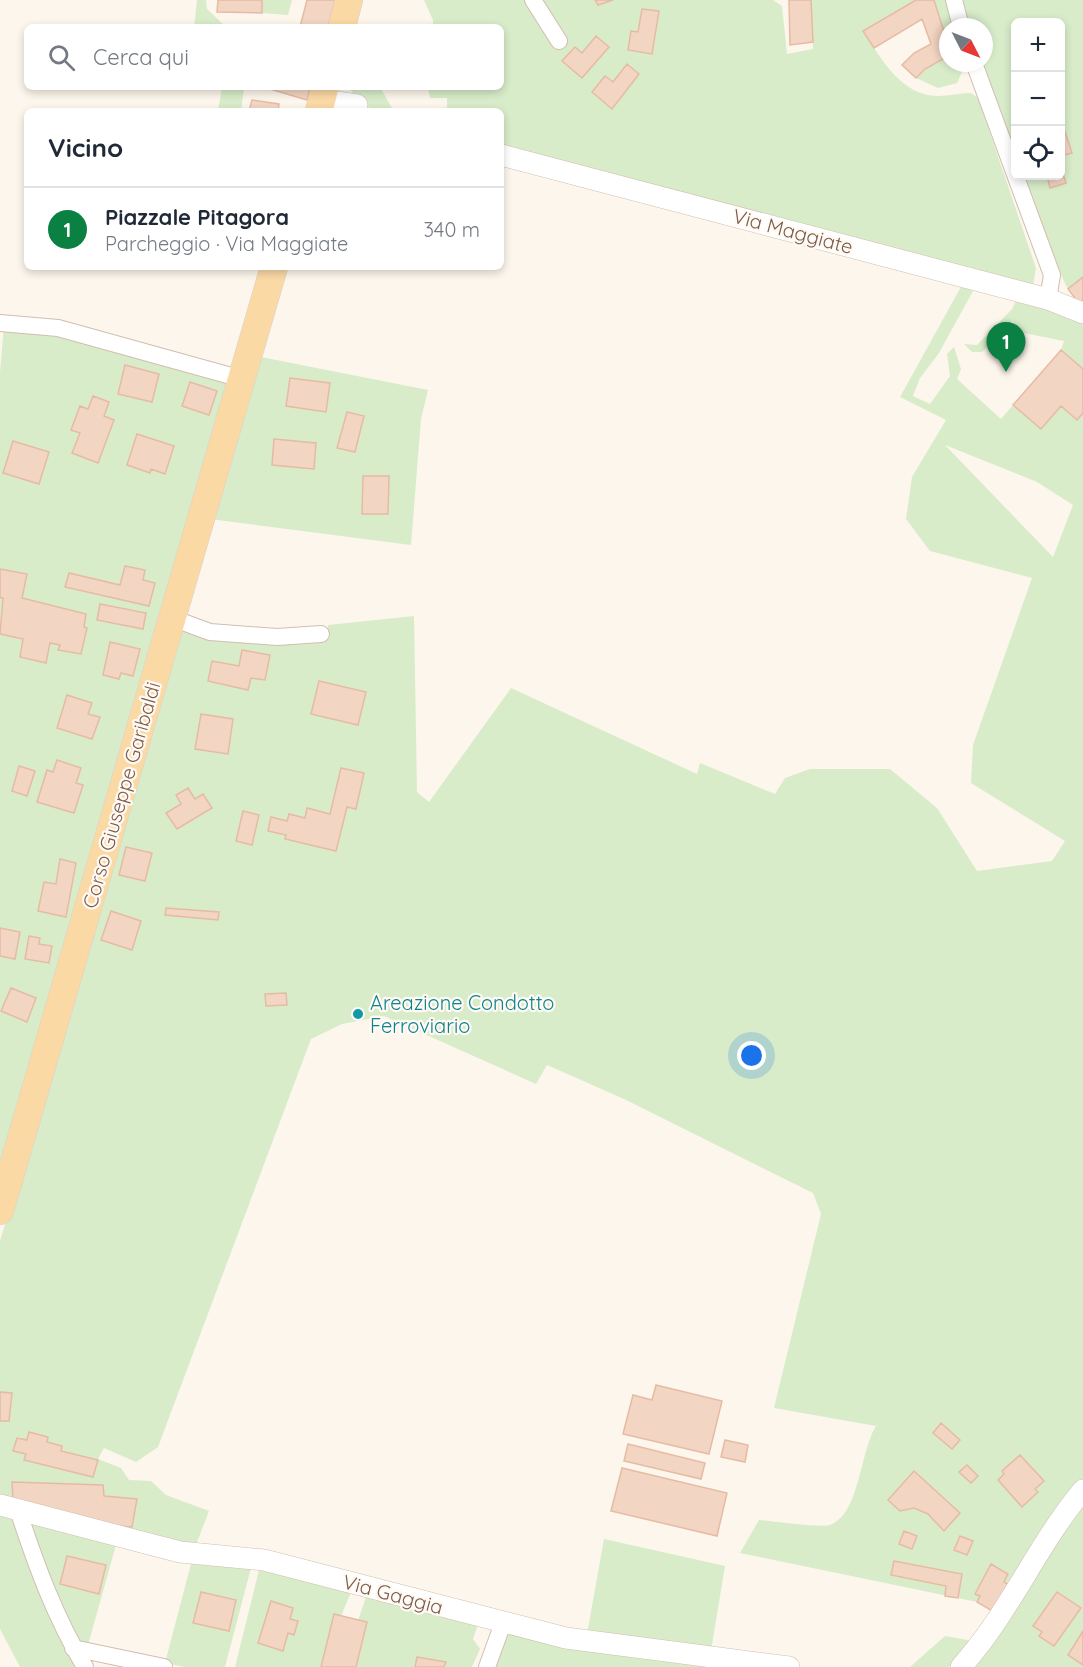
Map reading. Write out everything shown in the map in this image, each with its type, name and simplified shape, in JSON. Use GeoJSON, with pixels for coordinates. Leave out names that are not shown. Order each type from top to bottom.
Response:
{"type":"FeatureCollection","features":[{"type":"Feature","properties":{"kind":"main road"},"geometry":{"type":"LineString","coordinates":[[343,24],[349,0]]}},
{"type":"Feature","properties":{"kind":"main road","name":"Corso Giuseppe Garibaldi"},"geometry":{"type":"LineString","coordinates":[[0,1211],[273,270]]}},
{"type":"Feature","properties":{"kind":"street"},"geometry":{"type":"LineString","coordinates":[[533,0],[559,41]]}},
{"type":"Feature","properties":{"kind":"street"},"geometry":{"type":"LineString","coordinates":[[954,0],[959,18]]}},
{"type":"Feature","properties":{"kind":"street"},"geometry":{"type":"LineString","coordinates":[[977,72],[1052,275],[1048,299]]}},
{"type":"Feature","properties":{"kind":"street"},"geometry":{"type":"LineString","coordinates":[[323,104],[356,101]]}},
{"type":"Feature","properties":{"kind":"street","name":"Via Maggiate"},"geometry":{"type":"LineString","coordinates":[[504,156],[1048,299],[1083,313]]}},
{"type":"Feature","properties":{"kind":"street"},"geometry":{"type":"LineString","coordinates":[[0,323],[58,328],[242,379]]}},
{"type":"Feature","properties":{"kind":"street"},"geometry":{"type":"LineString","coordinates":[[172,618],[210,632],[277,637],[321,634]]}},
{"type":"Feature","properties":{"kind":"street"},"geometry":{"type":"LineString","coordinates":[[961,1667],[987,1633],[1050,1533],[1083,1490]]}},
{"type":"Feature","properties":{"kind":"street"},"geometry":{"type":"LineString","coordinates":[[9,1508],[60,1624],[85,1667]]}},
{"type":"Feature","properties":{"kind":"street","name":"Via Gaggia"},"geometry":{"type":"LineString","coordinates":[[9,1508],[180,1552],[264,1560],[566,1638],[789,1667]]}},
{"type":"Feature","properties":{"kind":"street"},"geometry":{"type":"LineString","coordinates":[[487,1667],[503,1623]]}},
{"type":"Feature","properties":{"kind":"street"},"geometry":{"type":"LineString","coordinates":[[74,1648],[164,1667]]}},
{"type":"Feature","properties":{"kind":"green space"},"geometry":{"type":"Polygon","coordinates":[[[197,0],[206,0],[207,9],[223,24],[194,24],[197,0]]]}},
{"type":"Feature","properties":{"kind":"green space"},"geometry":{"type":"Polygon","coordinates":[[[262,0],[292,0],[288,15],[262,13],[262,0]]]}},
{"type":"Feature","properties":{"kind":"green space"},"geometry":{"type":"Polygon","coordinates":[[[424,0],[773,0],[782,6],[787,54],[813,49],[811,0],[916,0],[863,31],[893,74],[913,90],[938,96],[971,93],[978,98],[1036,268],[1033,285],[504,147],[504,108],[447,108],[447,98],[430,98],[429,90],[504,90],[504,24],[433,24],[424,0]]]}},
{"type":"Feature","properties":{"kind":"green space"},"geometry":{"type":"Polygon","coordinates":[[[934,0],[949,0],[954,18],[940,18],[934,0]]]}},
{"type":"Feature","properties":{"kind":"green space"},"geometry":{"type":"Polygon","coordinates":[[[960,0],[1083,0],[1083,277],[1068,289],[1046,245],[1024,180],[1065,180],[1065,18],[1011,18],[1011,143],[986,72],[993,72],[993,18],[965,18],[960,0]]]}},
{"type":"Feature","properties":{"kind":"green space"},"geometry":{"type":"Polygon","coordinates":[[[939,61],[939,72],[962,72],[957,83],[938,88],[916,78],[925,69],[939,61]]]}},
{"type":"Feature","properties":{"kind":"green space"},"geometry":{"type":"Polygon","coordinates":[[[222,90],[244,90],[241,108],[218,108],[222,90]]]}},
{"type":"Feature","properties":{"kind":"green space"},"geometry":{"type":"Polygon","coordinates":[[[351,90],[382,90],[392,108],[370,108],[357,99],[351,90]]]}},
{"type":"Feature","properties":{"kind":"green space"},"geometry":{"type":"Polygon","coordinates":[[[962,285],[973,291],[939,353],[920,378],[913,396],[930,404],[950,376],[947,354],[954,347],[961,369],[957,379],[1001,419],[1013,405],[1041,429],[1061,406],[1076,420],[1083,413],[1083,1481],[994,1612],[977,1602],[740,1553],[759,1520],[824,1526],[840,1519],[854,1495],[866,1450],[876,1426],[774,1408],[821,1214],[813,1193],[624,1099],[547,1065],[536,1084],[384,1016],[342,1024],[311,1039],[158,1447],[136,1462],[104,1448],[98,1459],[121,1468],[129,1480],[151,1481],[166,1495],[209,1511],[194,1550],[89,1524],[132,1527],[137,1499],[104,1496],[102,1485],[13,1482],[13,1500],[0,1496],[0,1241],[181,626],[218,638],[271,641],[327,638],[328,625],[414,616],[417,792],[429,802],[511,688],[697,774],[700,763],[775,794],[785,778],[810,769],[890,769],[937,808],[977,871],[1052,861],[1065,841],[971,783],[973,745],[1032,578],[930,551],[906,519],[912,477],[946,420],[900,397],[962,285]],[[945,445],[1053,557],[1073,505],[1037,482],[945,445]]]}},
{"type":"Feature","properties":{"kind":"green space"},"geometry":{"type":"Polygon","coordinates":[[[1016,301],[1083,320],[1083,369],[1061,350],[1064,341],[1024,333],[1012,321],[982,352],[972,352],[964,344],[977,345],[1012,309],[1016,301]]]}},
{"type":"Feature","properties":{"kind":"green space"},"geometry":{"type":"Polygon","coordinates":[[[4,326],[61,335],[232,382],[106,822],[29,1062],[0,1165],[0,372],[4,326]]]}},
{"type":"Feature","properties":{"kind":"green space"},"geometry":{"type":"Polygon","coordinates":[[[256,356],[428,390],[421,419],[411,545],[210,519],[256,356]]]}},
{"type":"Feature","properties":{"kind":"green space"},"geometry":{"type":"Polygon","coordinates":[[[1083,1498],[1083,1667],[970,1667],[1083,1498]]]}},
{"type":"Feature","properties":{"kind":"green space"},"geometry":{"type":"Polygon","coordinates":[[[0,1512],[10,1516],[79,1667],[20,1667],[0,1629],[0,1512]]]}},
{"type":"Feature","properties":{"kind":"green space"},"geometry":{"type":"Polygon","coordinates":[[[35,1522],[116,1545],[88,1645],[83,1644],[70,1632],[30,1525],[35,1522]]]}},
{"type":"Feature","properties":{"kind":"green space"},"geometry":{"type":"Polygon","coordinates":[[[604,1539],[725,1566],[711,1651],[587,1634],[604,1539]]]}},
{"type":"Feature","properties":{"kind":"green space"},"geometry":{"type":"Polygon","coordinates":[[[191,1564],[251,1568],[225,1667],[185,1667],[165,1663],[191,1564]]]}},
{"type":"Feature","properties":{"kind":"green space"},"geometry":{"type":"Polygon","coordinates":[[[259,1570],[351,1592],[341,1616],[358,1620],[368,1592],[478,1624],[473,1639],[480,1649],[472,1667],[235,1667],[259,1570]]]}},
{"type":"Feature","properties":{"kind":"green space"},"geometry":{"type":"Polygon","coordinates":[[[508,1631],[724,1667],[495,1667],[508,1631]]]}},
{"type":"Feature","properties":{"kind":"green space"},"geometry":{"type":"Polygon","coordinates":[[[945,1636],[973,1641],[949,1667],[910,1667],[945,1636]]]}},
{"type":"Feature","properties":{"kind":"building"},"geometry":{"type":"Polygon","coordinates":[[[218,0],[262,0],[262,13],[217,12],[218,0]]]}},
{"type":"Feature","properties":{"kind":"building"},"geometry":{"type":"Polygon","coordinates":[[[307,0],[335,0],[329,24],[301,24],[307,0]]]}},
{"type":"Feature","properties":{"kind":"building"},"geometry":{"type":"Polygon","coordinates":[[[595,0],[613,0],[598,5],[595,0]]]}},
{"type":"Feature","properties":{"kind":"building"},"geometry":{"type":"Polygon","coordinates":[[[789,0],[811,0],[813,42],[790,45],[789,0]]]}},
{"type":"Feature","properties":{"kind":"building"},"geometry":{"type":"Polygon","coordinates":[[[916,0],[934,0],[940,18],[939,61],[925,69],[916,78],[902,65],[914,53],[931,44],[922,19],[874,48],[863,31],[916,0]]]}},
{"type":"Feature","properties":{"kind":"building"},"geometry":{"type":"Polygon","coordinates":[[[642,9],[659,11],[652,54],[628,50],[631,31],[638,32],[642,9]]]}},
{"type":"Feature","properties":{"kind":"building"},"geometry":{"type":"Polygon","coordinates":[[[596,36],[609,47],[582,78],[562,61],[575,47],[582,53],[596,36]]]}},
{"type":"Feature","properties":{"kind":"building"},"geometry":{"type":"Polygon","coordinates":[[[627,64],[639,74],[612,109],[592,92],[605,76],[613,82],[627,64]]]}},
{"type":"Feature","properties":{"kind":"building"},"geometry":{"type":"Polygon","coordinates":[[[273,90],[309,90],[307,100],[273,90]]]}},
{"type":"Feature","properties":{"kind":"building"},"geometry":{"type":"Polygon","coordinates":[[[252,100],[279,104],[278,108],[250,108],[252,100]]]}},
{"type":"Feature","properties":{"kind":"building"},"geometry":{"type":"Polygon","coordinates":[[[1065,132],[1072,153],[1065,155],[1065,132]]]}},
{"type":"Feature","properties":{"kind":"building"},"geometry":{"type":"Polygon","coordinates":[[[1048,180],[1065,180],[1066,183],[1050,188],[1048,180]]]}},
{"type":"Feature","properties":{"kind":"building"},"geometry":{"type":"Polygon","coordinates":[[[1083,277],[1083,309],[1068,289],[1083,277]]]}},
{"type":"Feature","properties":{"kind":"building"},"geometry":{"type":"Polygon","coordinates":[[[1061,350],[1083,369],[1083,413],[1077,420],[1061,406],[1041,429],[1013,405],[1061,350]]]}},
{"type":"Feature","properties":{"kind":"building"},"geometry":{"type":"Polygon","coordinates":[[[125,365],[159,374],[152,402],[118,394],[125,365]]]}},
{"type":"Feature","properties":{"kind":"building"},"geometry":{"type":"Polygon","coordinates":[[[290,378],[330,383],[326,412],[286,406],[290,378]]]}},
{"type":"Feature","properties":{"kind":"building"},"geometry":{"type":"Polygon","coordinates":[[[190,382],[217,391],[209,415],[182,406],[190,382]]]}},
{"type":"Feature","properties":{"kind":"building"},"geometry":{"type":"Polygon","coordinates":[[[93,396],[109,402],[104,416],[114,420],[98,463],[72,453],[80,433],[71,430],[80,406],[88,409],[93,396]]]}},
{"type":"Feature","properties":{"kind":"building"},"geometry":{"type":"Polygon","coordinates":[[[347,412],[364,416],[355,452],[337,448],[347,412]]]}},
{"type":"Feature","properties":{"kind":"building"},"geometry":{"type":"Polygon","coordinates":[[[137,434],[174,446],[165,474],[151,469],[150,473],[127,465],[137,434]]]}},
{"type":"Feature","properties":{"kind":"building"},"geometry":{"type":"Polygon","coordinates":[[[274,439],[316,443],[314,469],[272,465],[274,439]]]}},
{"type":"Feature","properties":{"kind":"building"},"geometry":{"type":"Polygon","coordinates":[[[13,441],[49,452],[39,484],[3,473],[13,441]]]}},
{"type":"Feature","properties":{"kind":"building"},"geometry":{"type":"Polygon","coordinates":[[[363,476],[389,476],[388,514],[362,514],[363,476]]]}},
{"type":"Feature","properties":{"kind":"building"},"geometry":{"type":"Polygon","coordinates":[[[125,566],[145,570],[143,580],[155,583],[149,606],[65,587],[69,573],[120,585],[125,566]]]}},
{"type":"Feature","properties":{"kind":"building"},"geometry":{"type":"Polygon","coordinates":[[[0,569],[27,574],[22,598],[86,614],[84,627],[87,628],[81,654],[58,650],[60,645],[50,643],[46,663],[20,657],[23,639],[0,634],[3,598],[0,598],[0,569]]]}},
{"type":"Feature","properties":{"kind":"building"},"geometry":{"type":"Polygon","coordinates":[[[100,604],[146,613],[143,629],[97,620],[100,604]]]}},
{"type":"Feature","properties":{"kind":"building"},"geometry":{"type":"Polygon","coordinates":[[[110,642],[140,649],[133,676],[121,673],[119,679],[103,675],[110,642]]]}},
{"type":"Feature","properties":{"kind":"building"},"geometry":{"type":"Polygon","coordinates":[[[242,650],[270,655],[265,680],[251,678],[248,690],[208,681],[212,661],[239,666],[242,650]]]}},
{"type":"Feature","properties":{"kind":"building"},"geometry":{"type":"Polygon","coordinates":[[[319,681],[366,692],[358,725],[311,714],[319,681]]]}},
{"type":"Feature","properties":{"kind":"building"},"geometry":{"type":"Polygon","coordinates":[[[67,695],[92,703],[88,714],[100,717],[92,739],[57,728],[67,695]]]}},
{"type":"Feature","properties":{"kind":"building"},"geometry":{"type":"Polygon","coordinates":[[[201,714],[233,719],[228,754],[195,749],[201,714]]]}},
{"type":"Feature","properties":{"kind":"building"},"geometry":{"type":"Polygon","coordinates":[[[57,760],[81,768],[76,783],[83,785],[74,813],[37,802],[47,770],[53,772],[57,760]]]}},
{"type":"Feature","properties":{"kind":"building"},"geometry":{"type":"Polygon","coordinates":[[[19,766],[35,771],[27,796],[12,791],[19,766]]]}},
{"type":"Feature","properties":{"kind":"building"},"geometry":{"type":"Polygon","coordinates":[[[341,768],[364,773],[356,809],[347,807],[336,851],[285,839],[286,835],[268,831],[271,817],[287,821],[289,814],[305,818],[307,808],[330,814],[341,768]]]}},
{"type":"Feature","properties":{"kind":"building"},"geometry":{"type":"Polygon","coordinates":[[[188,788],[195,799],[203,794],[212,808],[177,829],[166,813],[181,804],[176,795],[188,788]]]}},
{"type":"Feature","properties":{"kind":"building"},"geometry":{"type":"Polygon","coordinates":[[[243,811],[259,815],[252,845],[236,841],[243,811]]]}},
{"type":"Feature","properties":{"kind":"building"},"geometry":{"type":"Polygon","coordinates":[[[126,847],[152,853],[145,881],[119,875],[126,847]]]}},
{"type":"Feature","properties":{"kind":"building"},"geometry":{"type":"Polygon","coordinates":[[[60,859],[76,863],[66,917],[38,911],[44,882],[56,884],[60,859]]]}},
{"type":"Feature","properties":{"kind":"building"},"geometry":{"type":"Polygon","coordinates":[[[166,908],[219,912],[218,920],[165,915],[166,908]]]}},
{"type":"Feature","properties":{"kind":"building"},"geometry":{"type":"Polygon","coordinates":[[[111,911],[141,921],[132,950],[101,940],[111,911]]]}},
{"type":"Feature","properties":{"kind":"building"},"geometry":{"type":"Polygon","coordinates":[[[0,928],[20,932],[15,959],[0,956],[0,928]]]}},
{"type":"Feature","properties":{"kind":"building"},"geometry":{"type":"Polygon","coordinates":[[[29,936],[40,938],[39,944],[52,946],[49,963],[25,959],[29,936]]]}},
{"type":"Feature","properties":{"kind":"building"},"geometry":{"type":"Polygon","coordinates":[[[11,988],[36,998],[27,1022],[1,1011],[11,988]]]}},
{"type":"Feature","properties":{"kind":"building"},"geometry":{"type":"Polygon","coordinates":[[[286,993],[287,1005],[266,1006],[265,994],[286,993]]]}},
{"type":"Feature","properties":{"kind":"building","name":"Areazione Condotto Ferroviario"},"geometry":{"type":"Polygon","coordinates":[[[358,1011],[362,1015],[358,1019],[354,1015],[358,1011]]]}},
{"type":"Feature","properties":{"kind":"building"},"geometry":{"type":"Polygon","coordinates":[[[656,1385],[722,1401],[709,1454],[623,1434],[633,1395],[652,1400],[656,1385]]]}},
{"type":"Feature","properties":{"kind":"building"},"geometry":{"type":"Polygon","coordinates":[[[0,1392],[12,1393],[9,1421],[0,1421],[0,1392]]]}},
{"type":"Feature","properties":{"kind":"building"},"geometry":{"type":"Polygon","coordinates":[[[941,1423],[960,1440],[952,1449],[933,1433],[941,1423]]]}},
{"type":"Feature","properties":{"kind":"building"},"geometry":{"type":"Polygon","coordinates":[[[29,1432],[48,1437],[47,1442],[62,1446],[61,1451],[98,1460],[93,1477],[24,1460],[26,1454],[13,1451],[17,1438],[27,1440],[29,1432]]]}},
{"type":"Feature","properties":{"kind":"building"},"geometry":{"type":"Polygon","coordinates":[[[725,1440],[748,1445],[745,1462],[721,1457],[725,1440]]]}},
{"type":"Feature","properties":{"kind":"building"},"geometry":{"type":"Polygon","coordinates":[[[628,1444],[705,1463],[701,1479],[624,1461],[628,1444]]]}},
{"type":"Feature","properties":{"kind":"building"},"geometry":{"type":"Polygon","coordinates":[[[1020,1455],[1044,1481],[1035,1489],[1038,1492],[1022,1507],[998,1480],[1004,1474],[1002,1471],[1020,1455]]]}},
{"type":"Feature","properties":{"kind":"building"},"geometry":{"type":"Polygon","coordinates":[[[967,1465],[978,1476],[971,1483],[959,1472],[967,1465]]]}},
{"type":"Feature","properties":{"kind":"building"},"geometry":{"type":"Polygon","coordinates":[[[622,1468],[727,1493],[717,1536],[611,1511],[622,1468]]]}},
{"type":"Feature","properties":{"kind":"building"},"geometry":{"type":"Polygon","coordinates":[[[914,1471],[960,1513],[944,1531],[928,1514],[914,1508],[900,1511],[888,1500],[914,1471]]]}},
{"type":"Feature","properties":{"kind":"building"},"geometry":{"type":"Polygon","coordinates":[[[12,1482],[103,1485],[104,1496],[137,1499],[132,1527],[89,1524],[13,1500],[12,1482]]]}},
{"type":"Feature","properties":{"kind":"building"},"geometry":{"type":"Polygon","coordinates":[[[904,1531],[917,1536],[912,1549],[899,1544],[904,1531]]]}},
{"type":"Feature","properties":{"kind":"building"},"geometry":{"type":"Polygon","coordinates":[[[960,1536],[973,1541],[967,1555],[954,1550],[960,1536]]]}},
{"type":"Feature","properties":{"kind":"building"},"geometry":{"type":"Polygon","coordinates":[[[67,1556],[106,1565],[99,1594],[60,1584],[67,1556]]]}},
{"type":"Feature","properties":{"kind":"building"},"geometry":{"type":"Polygon","coordinates":[[[894,1561],[962,1574],[958,1598],[945,1596],[946,1586],[891,1575],[894,1561]]]}},
{"type":"Feature","properties":{"kind":"building"},"geometry":{"type":"Polygon","coordinates":[[[991,1564],[1008,1574],[1004,1582],[1009,1585],[994,1612],[977,1602],[980,1596],[975,1594],[991,1564]]]}},
{"type":"Feature","properties":{"kind":"building"},"geometry":{"type":"Polygon","coordinates":[[[201,1592],[236,1600],[229,1631],[193,1623],[201,1592]]]}},
{"type":"Feature","properties":{"kind":"building"},"geometry":{"type":"Polygon","coordinates":[[[1057,1592],[1081,1608],[1054,1646],[1039,1636],[1042,1632],[1033,1626],[1057,1592]]]}},
{"type":"Feature","properties":{"kind":"building"},"geometry":{"type":"Polygon","coordinates":[[[271,1601],[293,1608],[290,1619],[298,1621],[294,1635],[288,1633],[283,1651],[258,1643],[271,1601]]]}},
{"type":"Feature","properties":{"kind":"building"},"geometry":{"type":"Polygon","coordinates":[[[334,1614],[367,1622],[356,1667],[321,1667],[334,1614]]]}},
{"type":"Feature","properties":{"kind":"building"},"geometry":{"type":"Polygon","coordinates":[[[1083,1631],[1083,1665],[1068,1655],[1083,1631]]]}},
{"type":"Feature","properties":{"kind":"building"},"geometry":{"type":"Polygon","coordinates":[[[417,1657],[446,1662],[444,1667],[415,1667],[417,1657]]]}},
{"type":"Feature","properties":{"kind":"place","name":"Piazzale Pitagora"},"geometry":{"type":"Point","coordinates":[1006,372]}},
{"type":"Feature","properties":{"kind":"place","name":"Areazione Condotto Ferroviario"},"geometry":{"type":"Point","coordinates":[358,1014]}}]}
